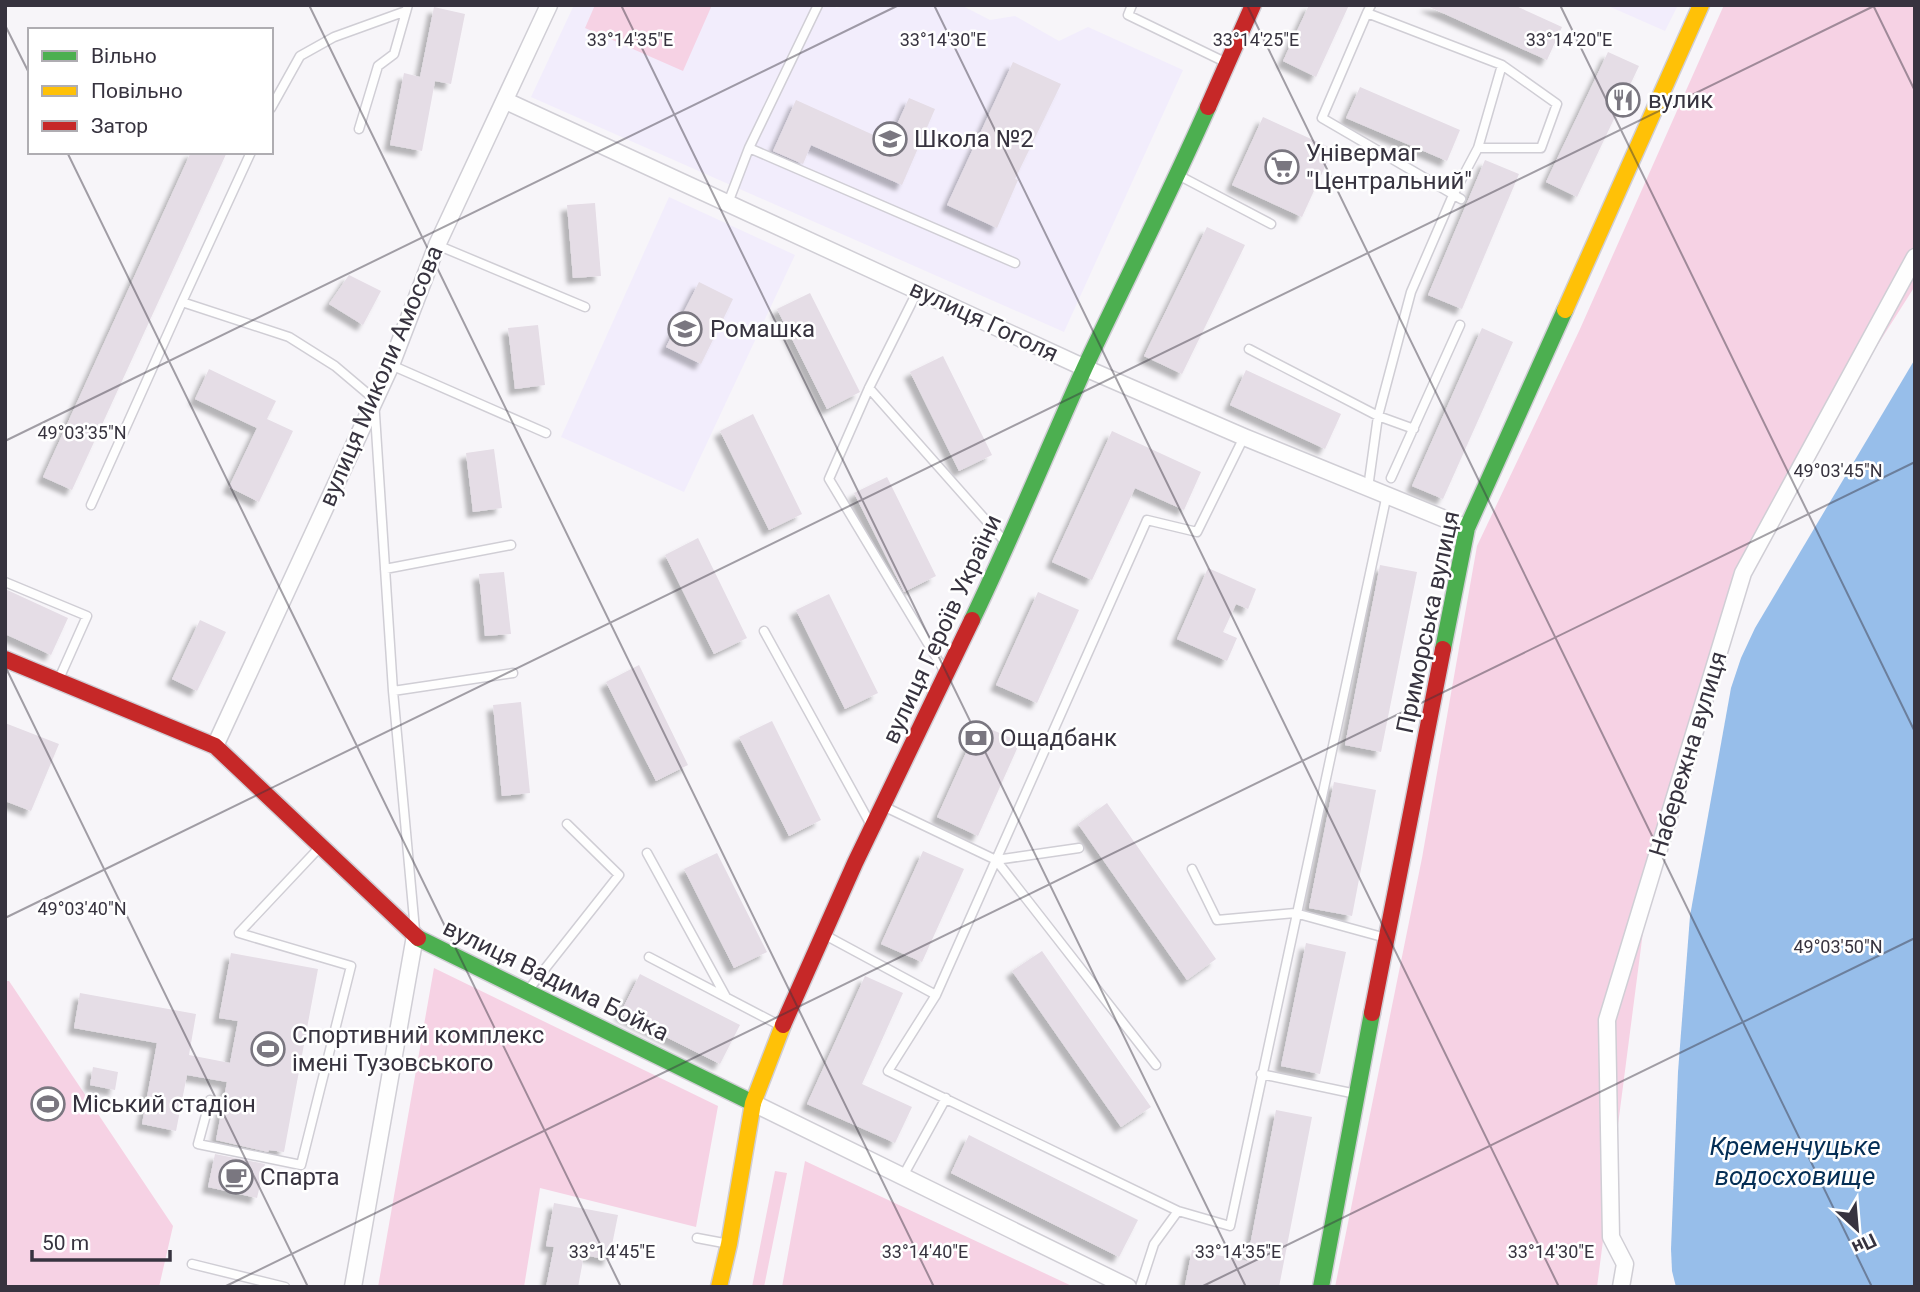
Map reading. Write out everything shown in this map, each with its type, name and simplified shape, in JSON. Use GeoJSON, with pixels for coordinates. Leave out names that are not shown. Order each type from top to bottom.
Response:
{"type":"FeatureCollection","features":[{"type":"Feature","properties":{"kind":"street","name":"вулиця Миколи Амосова"},"geometry":{"type":"LineString","coordinates":[[215,746],[391,365],[438,245],[549,5]]}},
{"type":"Feature","properties":{"kind":"street","name":"вулиця Героїв України"},"geometry":{"type":"LineString","coordinates":[[719,1287],[729,1244],[752,1103],[782,1027],[872,827],[1009,545],[1085,368],[1178,175],[1253,5]]}},
{"type":"Feature","properties":{"kind":"street","name":"Приморська вулиця"},"geometry":{"type":"LineString","coordinates":[[1321,1287],[1467,528],[1701,5]]}},
{"type":"Feature","properties":{"kind":"street","name":"вулиця Гоголя"},"geometry":{"type":"LineString","coordinates":[[506,101],[1085,368],[1244,437],[1467,528]]}},
{"type":"Feature","properties":{"kind":"street","name":"Набережна вулиця"},"geometry":{"type":"LineString","coordinates":[[1621,1287],[1625,1264],[1611,1237],[1607,1020],[1743,573],[1915,257]]}},
{"type":"Feature","properties":{"kind":"street","name":"вулиця Вадима Бойка"},"geometry":{"type":"LineString","coordinates":[[5,659],[215,746],[415,936],[1128,1287]]}},
{"type":"Feature","properties":{"kind":"street"},"geometry":{"type":"LineString","coordinates":[[353,1287],[415,936]]}},
{"type":"Feature","properties":{"kind":"lane"},"geometry":{"type":"LineString","coordinates":[[728,203],[749,148],[818,5]]}},
{"type":"Feature","properties":{"kind":"lane"},"geometry":{"type":"LineString","coordinates":[[1132,5],[1128,15],[1227,63]]}},
{"type":"Feature","properties":{"kind":"lane"},"geometry":{"type":"LineString","coordinates":[[273,104],[300,56],[334,37],[407,8]]}},
{"type":"Feature","properties":{"kind":"lane"},"geometry":{"type":"LineString","coordinates":[[359,129],[378,66],[394,54],[407,8]]}},
{"type":"Feature","properties":{"kind":"lane"},"geometry":{"type":"LineString","coordinates":[[1457,197],[1322,118],[1369,9],[1502,65],[1557,104],[1541,148],[1478,148]]}},
{"type":"Feature","properties":{"kind":"lane"},"geometry":{"type":"LineString","coordinates":[[1368,488],[1378,416],[1411,292],[1478,148],[1502,65]]}},
{"type":"Feature","properties":{"kind":"lane"},"geometry":{"type":"LineString","coordinates":[[749,148],[1016,263]]}},
{"type":"Feature","properties":{"kind":"lane"},"geometry":{"type":"LineString","coordinates":[[91,505],[250,154]]}},
{"type":"Feature","properties":{"kind":"lane"},"geometry":{"type":"LineString","coordinates":[[1178,175],[1271,223]]}},
{"type":"Feature","properties":{"kind":"lane"},"geometry":{"type":"LineString","coordinates":[[438,245],[585,307]]}},
{"type":"Feature","properties":{"kind":"lane"},"geometry":{"type":"LineString","coordinates":[[918,290],[869,388],[829,479],[946,675]]}},
{"type":"Feature","properties":{"kind":"lane"},"geometry":{"type":"LineString","coordinates":[[182,302],[289,337],[335,366],[374,399],[393,691],[415,936]]}},
{"type":"Feature","properties":{"kind":"lane"},"geometry":{"type":"LineString","coordinates":[[1391,478],[1460,325]]}},
{"type":"Feature","properties":{"kind":"lane"},"geometry":{"type":"LineString","coordinates":[[1249,349],[1378,416],[1414,429]]}},
{"type":"Feature","properties":{"kind":"lane"},"geometry":{"type":"LineString","coordinates":[[391,365],[546,433]]}},
{"type":"Feature","properties":{"kind":"lane"},"geometry":{"type":"LineString","coordinates":[[869,388],[1009,545]]}},
{"type":"Feature","properties":{"kind":"lane"},"geometry":{"type":"LineString","coordinates":[[1244,437],[1197,532],[1147,520],[936,995],[888,1071],[1178,1211],[1230,1226],[1387,494]]}},
{"type":"Feature","properties":{"kind":"lane"},"geometry":{"type":"LineString","coordinates":[[385,569],[511,545]]}},
{"type":"Feature","properties":{"kind":"lane"},"geometry":{"type":"LineString","coordinates":[[5,582],[86,616],[58,681]]}},
{"type":"Feature","properties":{"kind":"lane"},"geometry":{"type":"LineString","coordinates":[[764,631],[872,827]]}},
{"type":"Feature","properties":{"kind":"lane"},"geometry":{"type":"LineString","coordinates":[[393,691],[513,673]]}},
{"type":"Feature","properties":{"kind":"lane"},"geometry":{"type":"LineString","coordinates":[[883,806],[996,860],[1156,1065]]}},
{"type":"Feature","properties":{"kind":"lane"},"geometry":{"type":"LineString","coordinates":[[528,991],[619,875],[567,824]]}},
{"type":"Feature","properties":{"kind":"lane"},"geometry":{"type":"LineString","coordinates":[[209,1100],[198,1144],[301,1165],[351,966],[239,933],[321,846]]}},
{"type":"Feature","properties":{"kind":"lane"},"geometry":{"type":"LineString","coordinates":[[996,860],[1079,848]]}},
{"type":"Feature","properties":{"kind":"lane"},"geometry":{"type":"LineString","coordinates":[[647,853],[726,997]]}},
{"type":"Feature","properties":{"kind":"lane"},"geometry":{"type":"LineString","coordinates":[[1192,869],[1217,920],[1295,913],[1387,938]]}},
{"type":"Feature","properties":{"kind":"lane"},"geometry":{"type":"LineString","coordinates":[[823,934],[936,995]]}},
{"type":"Feature","properties":{"kind":"lane"},"geometry":{"type":"LineString","coordinates":[[649,957],[782,1027]]}},
{"type":"Feature","properties":{"kind":"lane"},"geometry":{"type":"LineString","coordinates":[[1261,1074],[1356,1094]]}},
{"type":"Feature","properties":{"kind":"lane"},"geometry":{"type":"LineString","coordinates":[[903,1176],[946,1098]]}},
{"type":"Feature","properties":{"kind":"lane"},"geometry":{"type":"LineString","coordinates":[[1140,1287],[1154,1244],[1178,1211]]}},
{"type":"Feature","properties":{"kind":"lane"},"geometry":{"type":"LineString","coordinates":[[697,1238],[729,1244]]}},
{"type":"Feature","properties":{"kind":"lane"},"geometry":{"type":"LineString","coordinates":[[192,1264],[285,1287]]}},
{"type":"Feature","properties":{"kind":"shaded area","name":"Школа №2"},"geometry":{"type":"Polygon","coordinates":[[[574,5],[835,5],[836,8],[846,5],[961,5],[990,20],[1015,16],[1059,41],[1088,27],[1183,70],[1064,332],[531,97],[574,5]]]}},
{"type":"Feature","properties":{"kind":"shaded area"},"geometry":{"type":"Polygon","coordinates":[[[595,5],[712,5],[683,71],[585,28],[595,5]]]}},
{"type":"Feature","properties":{"kind":"shaded area"},"geometry":{"type":"Polygon","coordinates":[[[1606,5],[1678,5],[1665,31],[1606,5]]]}},
{"type":"Feature","properties":{"kind":"shaded area"},"geometry":{"type":"Polygon","coordinates":[[[1724,5],[1915,5],[1915,286],[1734,571],[1644,924],[1597,1287],[1335,1287],[1422,858],[1477,546],[1580,329],[1724,5]]]}},
{"type":"Feature","properties":{"kind":"shaded area","name":"Ромашка"},"geometry":{"type":"Polygon","coordinates":[[[669,197],[795,255],[684,492],[561,437],[669,197]]]}},
{"type":"Feature","properties":{"kind":"shaded area"},"geometry":{"type":"Polygon","coordinates":[[[434,968],[718,1106],[696,1227],[540,1188],[524,1287],[378,1287],[434,968]]]}},
{"type":"Feature","properties":{"kind":"shaded area","name":"Міський стадіон"},"geometry":{"type":"Polygon","coordinates":[[[5,981],[9,981],[173,1226],[159,1287],[5,1287],[5,981]]]}},
{"type":"Feature","properties":{"kind":"shaded area"},"geometry":{"type":"Polygon","coordinates":[[[805,1161],[1074,1287],[782,1287],[805,1161]]]}},
{"type":"Feature","properties":{"kind":"shaded area"},"geometry":{"type":"Polygon","coordinates":[[[775,1171],[787,1173],[764,1287],[752,1287],[775,1171]]]}},
{"type":"Feature","properties":{"kind":"water","name":"Кременчуцьке водосховище"},"geometry":{"type":"Polygon","coordinates":[[[1915,359],[1915,1287],[1676,1287],[1671,1249],[1678,1072],[1690,916],[1731,688],[1755,628],[1915,359]]]}},
{"type":"Feature","properties":{"kind":"building"},"geometry":{"type":"Polygon","coordinates":[[[1309,5],[1349,5],[1316,77],[1283,61],[1309,5]]]}},
{"type":"Feature","properties":{"kind":"building"},"geometry":{"type":"Polygon","coordinates":[[[1425,5],[1514,5],[1562,27],[1547,60],[1425,5]]]}},
{"type":"Feature","properties":{"kind":"building"},"geometry":{"type":"Polygon","coordinates":[[[434,7],[465,14],[451,84],[435,81],[422,151],[390,145],[404,73],[420,77],[434,7]]]}},
{"type":"Feature","properties":{"kind":"building"},"geometry":{"type":"Polygon","coordinates":[[[1608,52],[1639,66],[1577,197],[1546,182],[1608,52]]]}},
{"type":"Feature","properties":{"kind":"building"},"geometry":{"type":"Polygon","coordinates":[[[1013,62],[1061,84],[1015,179],[1018,180],[997,228],[947,205],[1013,62]]]}},
{"type":"Feature","properties":{"kind":"building"},"geometry":{"type":"Polygon","coordinates":[[[1360,87],[1460,130],[1447,161],[1346,118],[1360,87]]]}},
{"type":"Feature","properties":{"kind":"building"},"geometry":{"type":"Polygon","coordinates":[[[909,98],[935,109],[902,185],[811,145],[803,164],[773,151],[796,100],[889,142],[909,98]]]}},
{"type":"Feature","properties":{"kind":"building","name":"Універмаг \"Центральний\""},"geometry":{"type":"Polygon","coordinates":[[[1263,117],[1333,149],[1302,217],[1232,185],[1263,117]]]}},
{"type":"Feature","properties":{"kind":"building"},"geometry":{"type":"Polygon","coordinates":[[[190,154],[226,154],[72,490],[43,477],[190,154]]]}},
{"type":"Feature","properties":{"kind":"building"},"geometry":{"type":"Polygon","coordinates":[[[1485,160],[1519,174],[1462,309],[1428,295],[1485,160]]]}},
{"type":"Feature","properties":{"kind":"building"},"geometry":{"type":"Polygon","coordinates":[[[595,203],[601,276],[573,278],[567,205],[595,203]]]}},
{"type":"Feature","properties":{"kind":"building"},"geometry":{"type":"Polygon","coordinates":[[[1207,227],[1245,245],[1182,374],[1144,356],[1207,227]]]}},
{"type":"Feature","properties":{"kind":"building"},"geometry":{"type":"Polygon","coordinates":[[[349,275],[381,291],[363,325],[329,304],[349,275]]]}},
{"type":"Feature","properties":{"kind":"building"},"geometry":{"type":"Polygon","coordinates":[[[699,282],[733,299],[701,364],[666,347],[699,282]]]}},
{"type":"Feature","properties":{"kind":"building"},"geometry":{"type":"Polygon","coordinates":[[[810,293],[860,392],[827,409],[777,309],[810,293]]]}},
{"type":"Feature","properties":{"kind":"building"},"geometry":{"type":"Polygon","coordinates":[[[538,325],[545,385],[515,389],[508,328],[538,325]]]}},
{"type":"Feature","properties":{"kind":"building"},"geometry":{"type":"Polygon","coordinates":[[[1482,328],[1513,342],[1443,499],[1412,486],[1482,328]]]}},
{"type":"Feature","properties":{"kind":"building"},"geometry":{"type":"Polygon","coordinates":[[[943,356],[992,455],[959,471],[910,372],[943,356]]]}},
{"type":"Feature","properties":{"kind":"building"},"geometry":{"type":"Polygon","coordinates":[[[209,369],[276,401],[267,419],[293,431],[259,502],[229,487],[257,428],[195,399],[209,369]]]}},
{"type":"Feature","properties":{"kind":"building"},"geometry":{"type":"Polygon","coordinates":[[[1246,370],[1341,414],[1325,449],[1230,405],[1246,370]]]}},
{"type":"Feature","properties":{"kind":"building"},"geometry":{"type":"Polygon","coordinates":[[[753,414],[802,514],[769,530],[720,431],[753,414]]]}},
{"type":"Feature","properties":{"kind":"building"},"geometry":{"type":"Polygon","coordinates":[[[1112,431],[1201,472],[1184,510],[1135,488],[1092,580],[1052,562],[1112,431]]]}},
{"type":"Feature","properties":{"kind":"building"},"geometry":{"type":"Polygon","coordinates":[[[494,449],[502,508],[473,512],[466,453],[494,449]]]}},
{"type":"Feature","properties":{"kind":"building"},"geometry":{"type":"Polygon","coordinates":[[[887,477],[936,576],[904,592],[854,493],[887,477]]]}},
{"type":"Feature","properties":{"kind":"building"},"geometry":{"type":"Polygon","coordinates":[[[698,538],[747,638],[714,654],[665,555],[698,538]]]}},
{"type":"Feature","properties":{"kind":"building"},"geometry":{"type":"Polygon","coordinates":[[[1380,565],[1417,572],[1381,752],[1345,745],[1380,565]]]}},
{"type":"Feature","properties":{"kind":"building"},"geometry":{"type":"Polygon","coordinates":[[[1208,568],[1256,589],[1248,609],[1236,604],[1223,632],[1237,638],[1227,661],[1177,639],[1208,568]]]}},
{"type":"Feature","properties":{"kind":"building"},"geometry":{"type":"Polygon","coordinates":[[[504,572],[511,634],[485,636],[479,574],[504,572]]]}},
{"type":"Feature","properties":{"kind":"building"},"geometry":{"type":"Polygon","coordinates":[[[5,589],[68,618],[51,655],[5,634],[5,589]]]}},
{"type":"Feature","properties":{"kind":"building"},"geometry":{"type":"Polygon","coordinates":[[[1038,592],[1079,610],[1037,703],[996,685],[1038,592]]]}},
{"type":"Feature","properties":{"kind":"building"},"geometry":{"type":"Polygon","coordinates":[[[829,594],[878,693],[845,709],[796,610],[829,594]]]}},
{"type":"Feature","properties":{"kind":"building"},"geometry":{"type":"Polygon","coordinates":[[[200,620],[226,632],[197,691],[172,679],[200,620]]]}},
{"type":"Feature","properties":{"kind":"building"},"geometry":{"type":"Polygon","coordinates":[[[639,665],[688,765],[656,781],[606,682],[639,665]]]}},
{"type":"Feature","properties":{"kind":"building"},"geometry":{"type":"Polygon","coordinates":[[[521,702],[530,793],[502,796],[493,705],[521,702]]]}},
{"type":"Feature","properties":{"kind":"building"},"geometry":{"type":"Polygon","coordinates":[[[772,721],[821,820],[789,836],[739,737],[772,721]]]}},
{"type":"Feature","properties":{"kind":"building"},"geometry":{"type":"Polygon","coordinates":[[[5,723],[59,744],[31,811],[5,801],[5,723]]]}},
{"type":"Feature","properties":{"kind":"building"},"geometry":{"type":"Polygon","coordinates":[[[979,724],[1020,742],[978,836],[937,817],[979,724]]]}},
{"type":"Feature","properties":{"kind":"building"},"geometry":{"type":"Polygon","coordinates":[[[1334,782],[1376,790],[1352,916],[1309,908],[1334,782]]]}},
{"type":"Feature","properties":{"kind":"building"},"geometry":{"type":"Polygon","coordinates":[[[1107,803],[1216,959],[1187,980],[1078,824],[1107,803]]]}},
{"type":"Feature","properties":{"kind":"building"},"geometry":{"type":"Polygon","coordinates":[[[923,851],[964,869],[922,962],[881,944],[923,851]]]}},
{"type":"Feature","properties":{"kind":"building"},"geometry":{"type":"Polygon","coordinates":[[[717,853],[767,952],[734,968],[684,869],[717,853]]]}},
{"type":"Feature","properties":{"kind":"building"},"geometry":{"type":"Polygon","coordinates":[[[1306,943],[1346,952],[1320,1074],[1281,1066],[1306,943]]]}},
{"type":"Feature","properties":{"kind":"building"},"geometry":{"type":"Polygon","coordinates":[[[1042,951],[1151,1107],[1121,1127],[1012,971],[1042,951]]]}},
{"type":"Feature","properties":{"kind":"building","name":"Спортивний комплекс імені Тузовського"},"geometry":{"type":"Polygon","coordinates":[[[231,953],[318,969],[284,1152],[268,1152],[216,1140],[227,1082],[187,1075],[176,1131],[142,1124],[157,1043],[74,1028],[80,993],[196,1014],[189,1055],[230,1063],[238,1021],[219,1018],[231,953]]]}},
{"type":"Feature","properties":{"kind":"building"},"geometry":{"type":"Polygon","coordinates":[[[640,974],[740,1025],[720,1064],[620,1014],[640,974]]]}},
{"type":"Feature","properties":{"kind":"building"},"geometry":{"type":"Polygon","coordinates":[[[865,976],[903,993],[862,1084],[912,1107],[895,1143],[807,1104],[865,976]]]}},
{"type":"Feature","properties":{"kind":"building"},"geometry":{"type":"Polygon","coordinates":[[[93,1067],[118,1072],[115,1090],[90,1085],[93,1067]]]}},
{"type":"Feature","properties":{"kind":"building"},"geometry":{"type":"Polygon","coordinates":[[[1276,1110],[1312,1117],[1279,1287],[1185,1285],[1192,1250],[1247,1261],[1276,1110]]]}},
{"type":"Feature","properties":{"kind":"building"},"geometry":{"type":"Polygon","coordinates":[[[969,1135],[1138,1220],[1119,1257],[951,1173],[969,1135]]]}},
{"type":"Feature","properties":{"kind":"building","name":"Спарта"},"geometry":{"type":"Polygon","coordinates":[[[215,1154],[265,1164],[257,1198],[208,1187],[215,1154]]]}},
{"type":"Feature","properties":{"kind":"building"},"geometry":{"type":"Polygon","coordinates":[[[554,1203],[618,1215],[609,1260],[584,1255],[578,1287],[546,1287],[554,1247],[546,1246],[554,1203]]]}},
{"type":"Feature","properties":{"kind":"traffic: fast"},"geometry":{"type":"LineString","coordinates":[[972,620],[1085,367],[1208,107]]}},
{"type":"Feature","properties":{"kind":"traffic: fast"},"geometry":{"type":"LineString","coordinates":[[1443,649],[1467,528],[1565,310]]}},
{"type":"Feature","properties":{"kind":"traffic: fast"},"geometry":{"type":"LineString","coordinates":[[418,938],[753,1103]]}},
{"type":"Feature","properties":{"kind":"traffic: fast"},"geometry":{"type":"LineString","coordinates":[[1321,1287],[1372,1013]]}},
{"type":"Feature","properties":{"kind":"traffic: slow"},"geometry":{"type":"LineString","coordinates":[[1565,310],[1701,5]]}},
{"type":"Feature","properties":{"kind":"traffic: slow"},"geometry":{"type":"LineString","coordinates":[[719,1287],[753,1103],[783,1025]]}},
{"type":"Feature","properties":{"kind":"traffic: jam"},"geometry":{"type":"LineString","coordinates":[[1208,107],[1253,5]]}},
{"type":"Feature","properties":{"kind":"traffic: jam"},"geometry":{"type":"LineString","coordinates":[[783,1025],[855,863],[972,620]]}},
{"type":"Feature","properties":{"kind":"traffic: jam"},"geometry":{"type":"LineString","coordinates":[[1372,1013],[1443,649]]}},
{"type":"Feature","properties":{"kind":"traffic: jam"},"geometry":{"type":"LineString","coordinates":[[5,659],[215,746],[418,938]]}},
{"type":"Feature","properties":{"kind":"place","name":"вулик"},"geometry":{"type":"Point","coordinates":[1623,100]}},
{"type":"Feature","properties":{"kind":"place","name":"Школа №2"},"geometry":{"type":"Point","coordinates":[890,139]}},
{"type":"Feature","properties":{"kind":"place","name":"Універмаг \"Центральний\""},"geometry":{"type":"Point","coordinates":[1282,167]}},
{"type":"Feature","properties":{"kind":"place","name":"Ромашка"},"geometry":{"type":"Point","coordinates":[685,329]}},
{"type":"Feature","properties":{"kind":"place","name":"Ощадбанк"},"geometry":{"type":"Point","coordinates":[976,738]}},
{"type":"Feature","properties":{"kind":"place","name":"Спортивний комплекс імені Тузовського"},"geometry":{"type":"Point","coordinates":[268,1049]}},
{"type":"Feature","properties":{"kind":"place","name":"Міський стадіон"},"geometry":{"type":"Point","coordinates":[48,1104]}},
{"type":"Feature","properties":{"kind":"place","name":"Спарта"},"geometry":{"type":"Point","coordinates":[236,1177]}}]}
